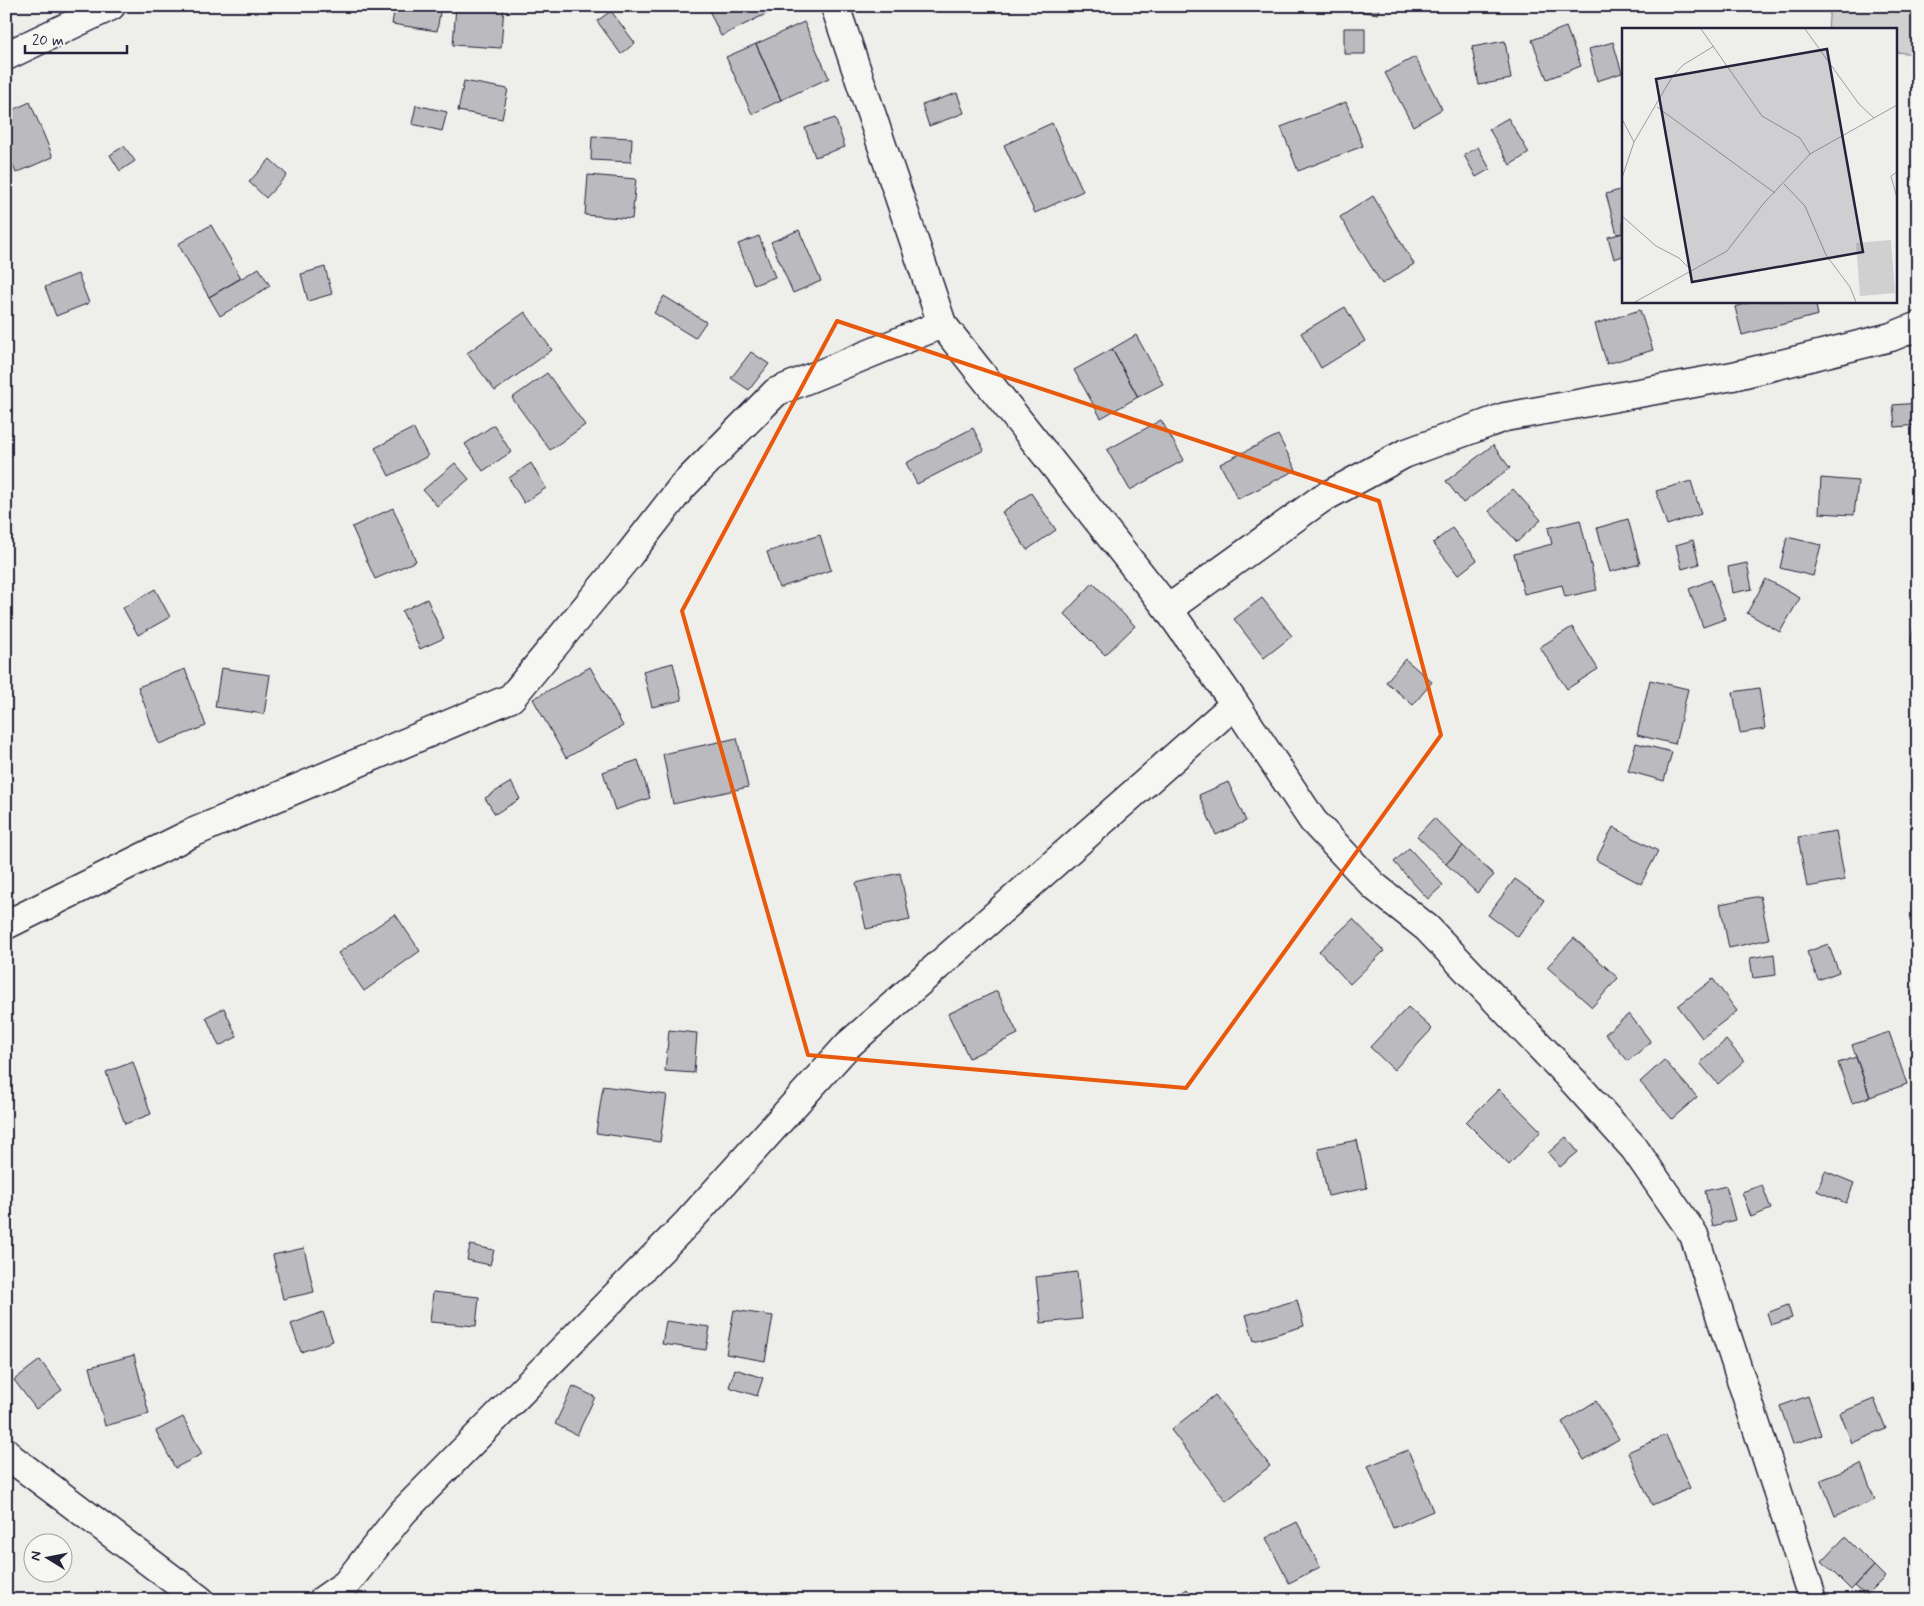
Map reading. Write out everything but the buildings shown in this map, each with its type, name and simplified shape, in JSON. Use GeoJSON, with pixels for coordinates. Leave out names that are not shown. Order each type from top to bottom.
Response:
{"type":"FeatureCollection","features":[{"type":"Feature","properties":{"kind":"street"},"geometry":{"type":"LineString","coordinates":[[6,56],[111,6]]}},
{"type":"Feature","properties":{"kind":"street"},"geometry":{"type":"LineString","coordinates":[[835,6],[942,324],[1168,609],[1235,704],[1313,821],[1374,886],[1427,928],[1576,1084],[1634,1148],[1694,1235],[1812,1600]]}},
{"type":"Feature","properties":{"kind":"street"},"geometry":{"type":"LineString","coordinates":[[6,924],[192,833],[511,698],[629,555],[682,487],[776,392],[942,324]]}},
{"type":"Feature","properties":{"kind":"street"},"geometry":{"type":"LineString","coordinates":[[1168,609],[1321,499],[1404,454],[1505,417],[1733,376],[1891,337],[1918,326]]}},
{"type":"Feature","properties":{"kind":"street"},"geometry":{"type":"LineString","coordinates":[[323,1600],[346,1592],[403,1512],[688,1222],[848,1045],[1235,704]]}},
{"type":"Feature","properties":{"kind":"street"},"geometry":{"type":"LineString","coordinates":[[6,1452],[11,1458],[200,1600]]}},
{"type":"Feature","properties":{"kind":"highlighted area"},"geometry":{"type":"Polygon","coordinates":[[[837,321],[1379,501],[1441,735],[1186,1088],[808,1055],[682,611],[837,321]]]}},
{"type":"Feature","properties":{"kind":"shaded area"},"geometry":{"type":"Polygon","coordinates":[[[1830,6],[1918,6],[1918,54],[1896,52],[1896,28],[1828,28],[1830,6]]]}}]}
